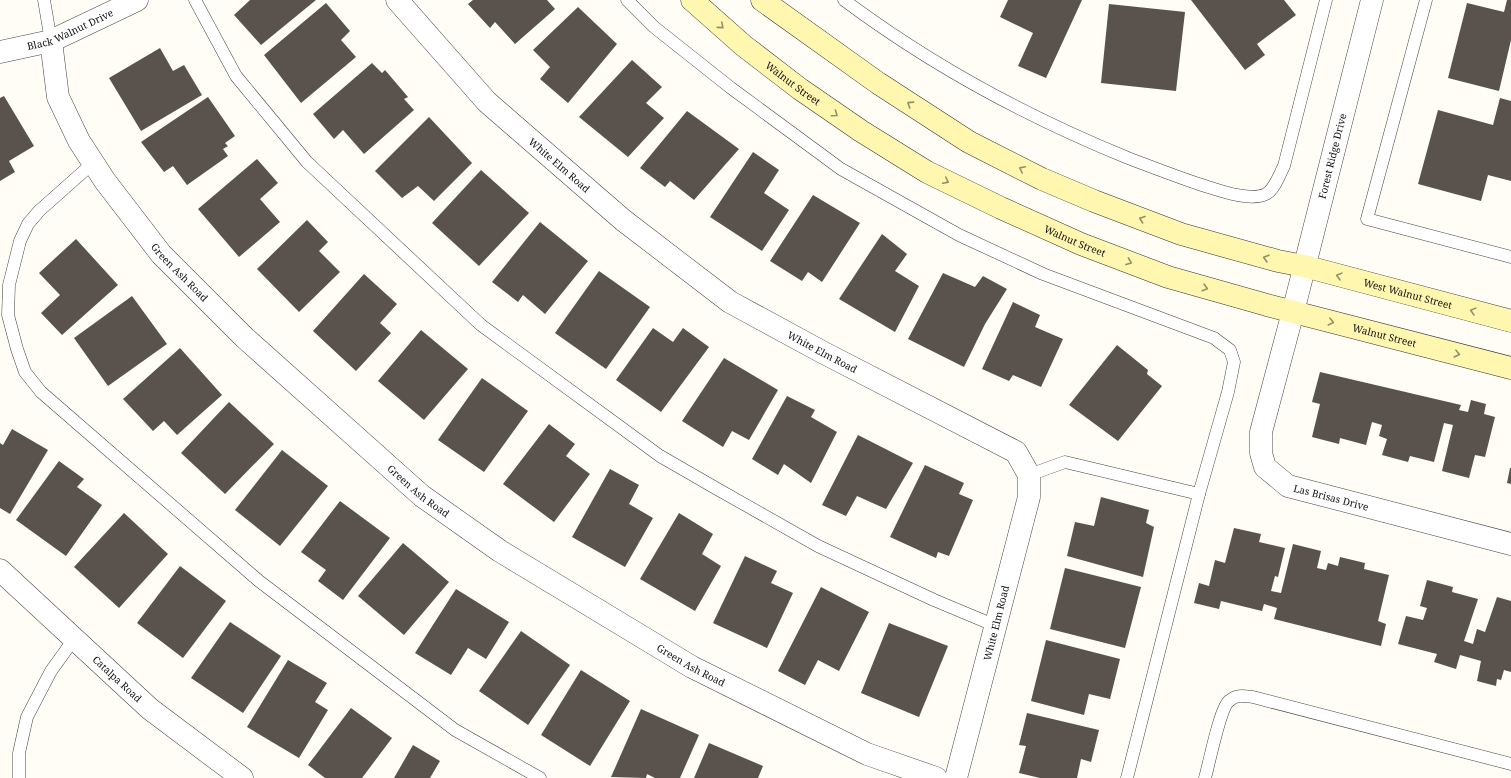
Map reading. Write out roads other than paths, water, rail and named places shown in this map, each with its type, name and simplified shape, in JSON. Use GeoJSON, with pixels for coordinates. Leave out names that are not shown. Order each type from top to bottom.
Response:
{"type":"FeatureCollection","features":[{"type":"Feature","properties":{"kind":"main road","name":"Walnut Street"},"geometry":{"type":"LineString","coordinates":[[692,0],[744,46],[800,89],[860,131],[927,172],[1001,208],[1089,247],[1168,277],[1293,312],[1511,368]]}},
{"type":"Feature","properties":{"kind":"main road"},"geometry":{"type":"LineString","coordinates":[[762,0],[878,83],[969,142],[1042,179],[1094,201],[1181,234],[1278,261],[1304,266]]}},
{"type":"Feature","properties":{"kind":"main road","name":"West Walnut Street"},"geometry":{"type":"LineString","coordinates":[[1304,266],[1511,321]]}},
{"type":"Feature","properties":{"kind":"street","name":"Black Walnut Drive"},"geometry":{"type":"LineString","coordinates":[[0,52],[51,41],[137,0]]}},
{"type":"Feature","properties":{"kind":"street","name":"White Elm Road"},"geometry":{"type":"LineString","coordinates":[[397,0],[487,102],[624,220],[730,302],[824,353],[1016,452],[1029,475],[1029,497],[956,778]]}},
{"type":"Feature","properties":{"kind":"street","name":"Forest Ridge Drive"},"geometry":{"type":"LineString","coordinates":[[1293,312],[1372,0]]}},
{"type":"Feature","properties":{"kind":"street","name":"Green Ash Road"},"geometry":{"type":"LineString","coordinates":[[51,41],[58,97],[79,141],[105,181],[161,254],[245,338],[422,496],[500,551],[692,667],[867,754],[936,778]]}},
{"type":"Feature","properties":{"kind":"street","name":"Las Brisas Drive"},"geometry":{"type":"LineString","coordinates":[[1293,312],[1261,432],[1261,453],[1265,467],[1288,486],[1511,544]]}},
{"type":"Feature","properties":{"kind":"street","name":"Catalpa Road"},"geometry":{"type":"LineString","coordinates":[[0,570],[150,709],[242,778]]}},
{"type":"Feature","properties":{"kind":"lane"},"geometry":{"type":"LineString","coordinates":[[44,0],[51,41]]}},
{"type":"Feature","properties":{"kind":"lane"},"geometry":{"type":"LineString","coordinates":[[195,0],[236,76],[307,162],[481,325],[660,456],[818,546],[934,600],[996,626]]}},
{"type":"Feature","properties":{"kind":"lane"},"geometry":{"type":"LineString","coordinates":[[627,0],[654,27],[731,88],[841,169],[959,235],[1043,274],[1214,338],[1230,350],[1234,362],[1228,392],[1199,494],[1127,778]]}},
{"type":"Feature","properties":{"kind":"lane"},"geometry":{"type":"LineString","coordinates":[[844,0],[880,27],[943,66],[1022,110],[1082,139],[1178,178],[1230,194],[1256,197],[1266,194],[1271,190],[1284,166],[1326,0]]}},
{"type":"Feature","properties":{"kind":"lane"},"geometry":{"type":"LineString","coordinates":[[1426,0],[1367,219],[1511,257]]}},
{"type":"Feature","properties":{"kind":"lane"},"geometry":{"type":"LineString","coordinates":[[93,163],[39,211],[28,224],[20,241],[9,285],[8,315],[25,372],[41,392],[259,581],[455,730],[540,778]]}},
{"type":"Feature","properties":{"kind":"lane"},"geometry":{"type":"LineString","coordinates":[[1029,475],[1065,462],[1199,494]]}},
{"type":"Feature","properties":{"kind":"lane"},"geometry":{"type":"LineString","coordinates":[[19,778],[19,753],[27,717],[51,671],[74,639]]}},
{"type":"Feature","properties":{"kind":"lane"},"geometry":{"type":"LineString","coordinates":[[1205,778],[1223,712],[1228,701],[1239,695],[1253,697],[1511,764]]}}]}
